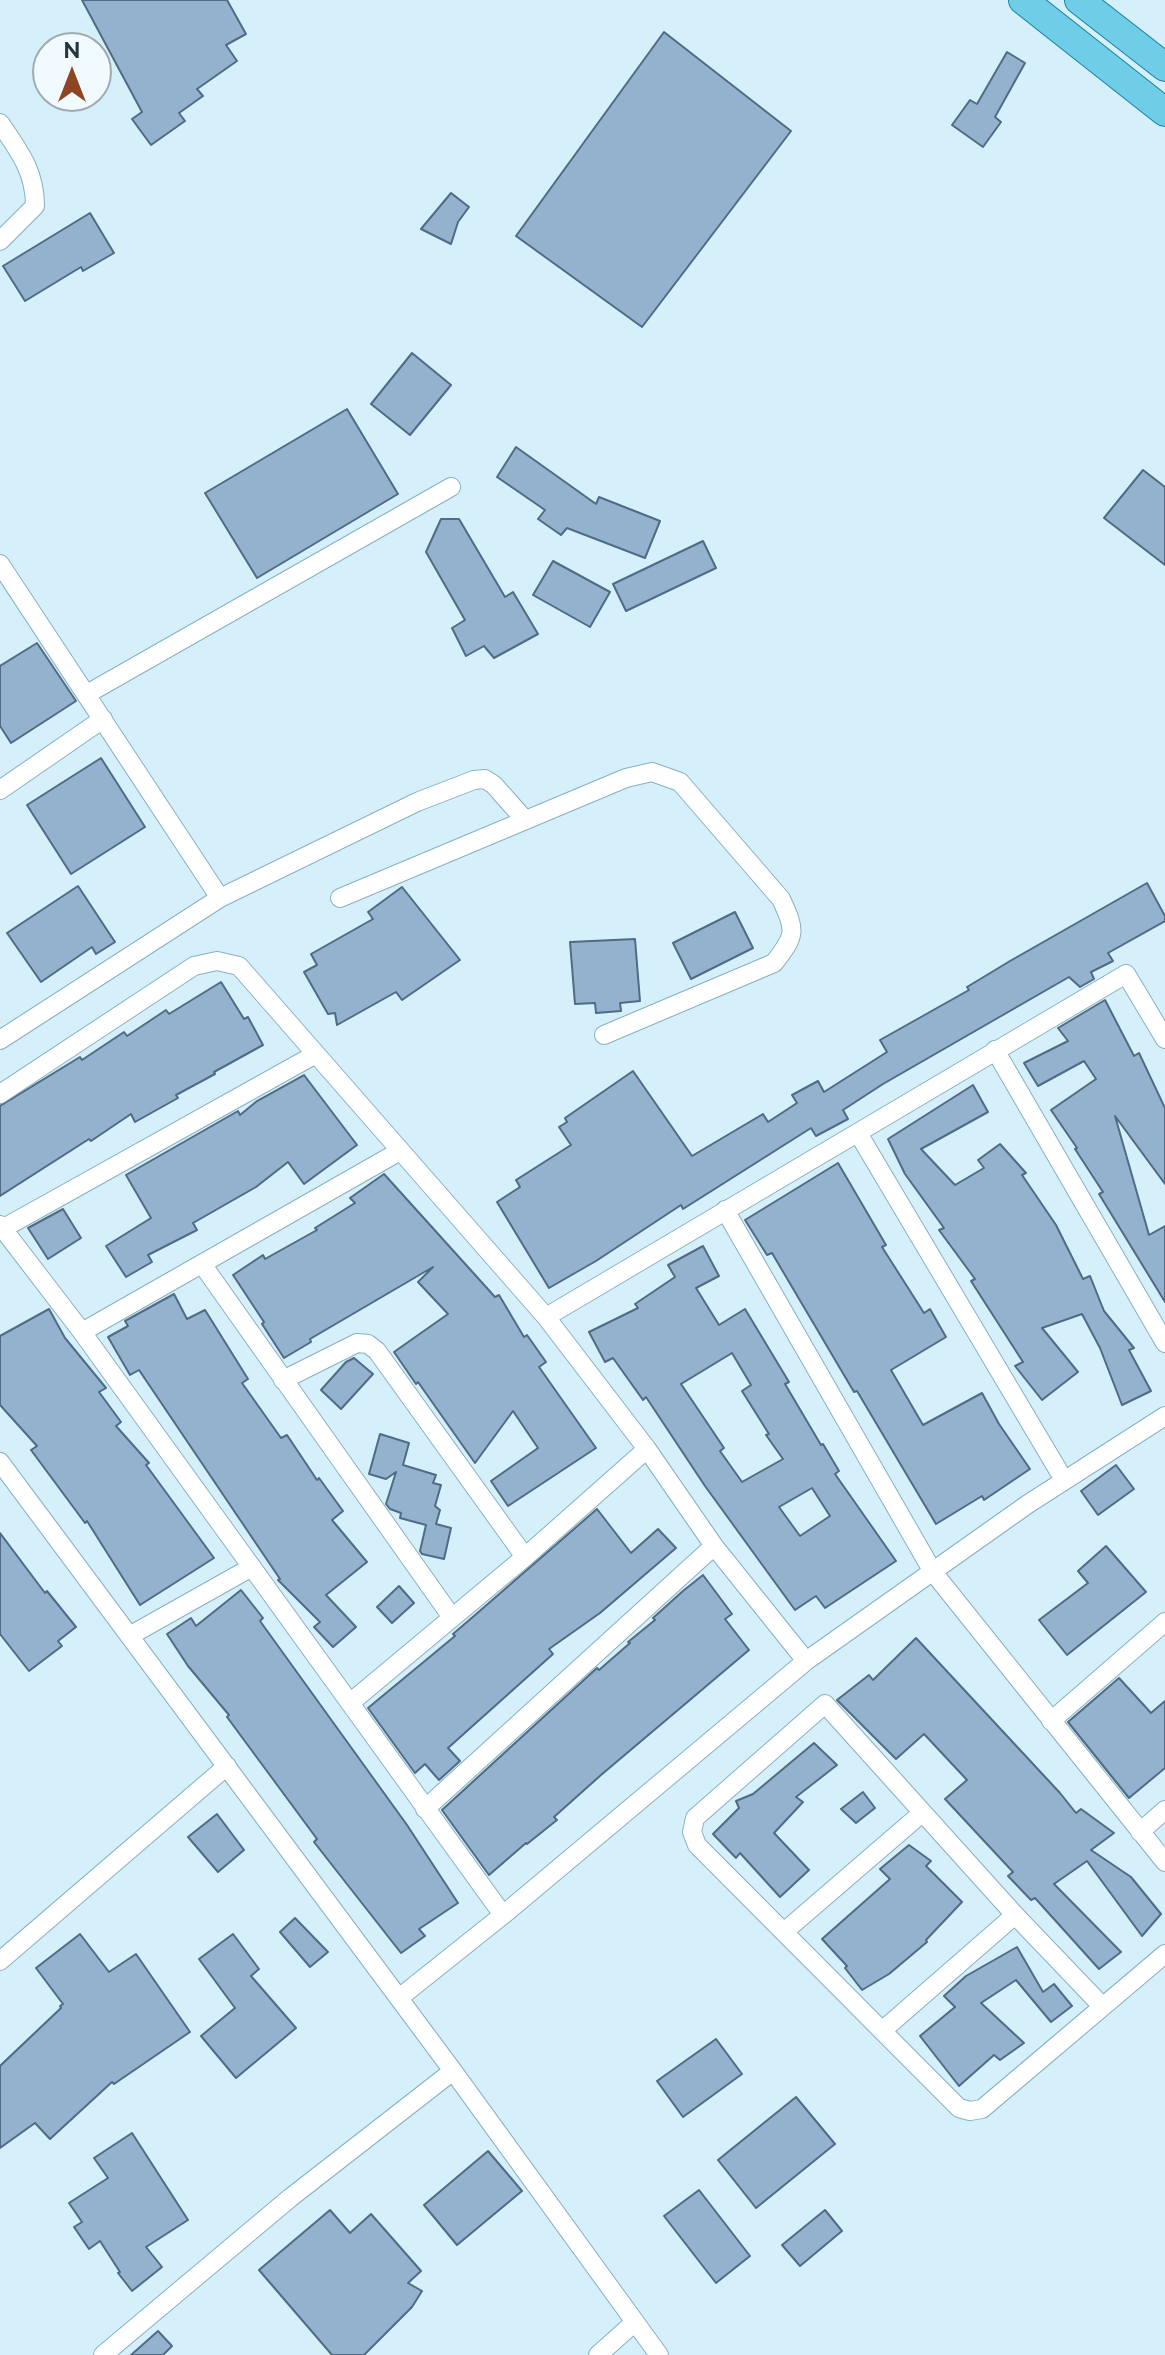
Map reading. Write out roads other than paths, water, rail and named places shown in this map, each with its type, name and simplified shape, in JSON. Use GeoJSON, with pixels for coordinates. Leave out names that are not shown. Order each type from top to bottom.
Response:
{"type":"FeatureCollection","features":[{"type":"Feature","properties":{"kind":"main road"},"geometry":{"type":"LineString","coordinates":[[1023,0],[1165,112]]}},
{"type":"Feature","properties":{"kind":"main road"},"geometry":{"type":"LineString","coordinates":[[1079,0],[1165,67]]}},
{"type":"Feature","properties":{"kind":"street"},"geometry":{"type":"LineString","coordinates":[[0,123],[21,153],[35,185],[35,206],[0,241]]}},
{"type":"Feature","properties":{"kind":"street"},"geometry":{"type":"LineString","coordinates":[[87,694],[451,487]]}},
{"type":"Feature","properties":{"kind":"street"},"geometry":{"type":"LineString","coordinates":[[0,564],[220,898]]}},
{"type":"Feature","properties":{"kind":"street"},"geometry":{"type":"LineString","coordinates":[[0,790],[103,719]]}},
{"type":"Feature","properties":{"kind":"street"},"geometry":{"type":"LineString","coordinates":[[340,898],[626,778],[652,772],[680,782],[781,899],[791,920],[791,940],[774,963],[604,1035]]}},
{"type":"Feature","properties":{"kind":"street"},"geometry":{"type":"LineString","coordinates":[[0,1040],[220,898],[417,802],[474,780],[485,779],[525,820]]}},
{"type":"Feature","properties":{"kind":"street"},"geometry":{"type":"LineString","coordinates":[[0,1094],[194,966],[217,961],[239,966],[546,1317],[647,1449],[714,1546],[806,1661]]}},
{"type":"Feature","properties":{"kind":"street"},"geometry":{"type":"LineString","coordinates":[[546,1317],[1126,974],[1165,1039]]}},
{"type":"Feature","properties":{"kind":"street"},"geometry":{"type":"LineString","coordinates":[[995,1050],[1165,1343]]}},
{"type":"Feature","properties":{"kind":"street"},"geometry":{"type":"LineString","coordinates":[[316,1054],[1,1227],[82,1332],[503,1915]]}},
{"type":"Feature","properties":{"kind":"street"},"geometry":{"type":"LineString","coordinates":[[858,1133],[1064,1480]]}},
{"type":"Feature","properties":{"kind":"street"},"geometry":{"type":"LineString","coordinates":[[82,1332],[400,1151]]}},
{"type":"Feature","properties":{"kind":"street"},"geometry":{"type":"LineString","coordinates":[[725,1210],[933,1572],[1165,1862]]}},
{"type":"Feature","properties":{"kind":"street"},"geometry":{"type":"LineString","coordinates":[[202,1264],[451,1616]]}},
{"type":"Feature","properties":{"kind":"street"},"geometry":{"type":"LineString","coordinates":[[283,1380],[357,1343],[368,1344],[387,1364],[525,1557]]}},
{"type":"Feature","properties":{"kind":"street"},"geometry":{"type":"LineString","coordinates":[[399,1998],[806,1661],[1064,1480],[1165,1416]]}},
{"type":"Feature","properties":{"kind":"street"},"geometry":{"type":"LineString","coordinates":[[350,1703],[525,1557],[647,1449]]}},
{"type":"Feature","properties":{"kind":"street"},"geometry":{"type":"LineString","coordinates":[[0,1462],[453,2071],[659,2355]]}},
{"type":"Feature","properties":{"kind":"street"},"geometry":{"type":"LineString","coordinates":[[425,1809],[714,1546]]}},
{"type":"Feature","properties":{"kind":"street"},"geometry":{"type":"LineString","coordinates":[[131,1635],[252,1567]]}},
{"type":"Feature","properties":{"kind":"street"},"geometry":{"type":"LineString","coordinates":[[1051,1721],[1165,1622]]}},
{"type":"Feature","properties":{"kind":"street"},"geometry":{"type":"LineString","coordinates":[[1102,2006],[1015,1915],[825,1704],[695,1818],[692,1832],[697,1845],[959,2108],[970,2111],[982,2109],[1165,1954]]}},
{"type":"Feature","properties":{"kind":"street"},"geometry":{"type":"LineString","coordinates":[[0,1961],[227,1766]]}},
{"type":"Feature","properties":{"kind":"street"},"geometry":{"type":"LineString","coordinates":[[1140,1832],[1165,1810]]}},
{"type":"Feature","properties":{"kind":"street"},"geometry":{"type":"LineString","coordinates":[[785,1931],[922,1813]]}},
{"type":"Feature","properties":{"kind":"street"},"geometry":{"type":"LineString","coordinates":[[883,2030],[1015,1915]]}},
{"type":"Feature","properties":{"kind":"street"},"geometry":{"type":"LineString","coordinates":[[103,2355],[290,2198],[453,2071]]}},
{"type":"Feature","properties":{"kind":"street"},"geometry":{"type":"LineString","coordinates":[[598,2355],[635,2322]]}}]}
